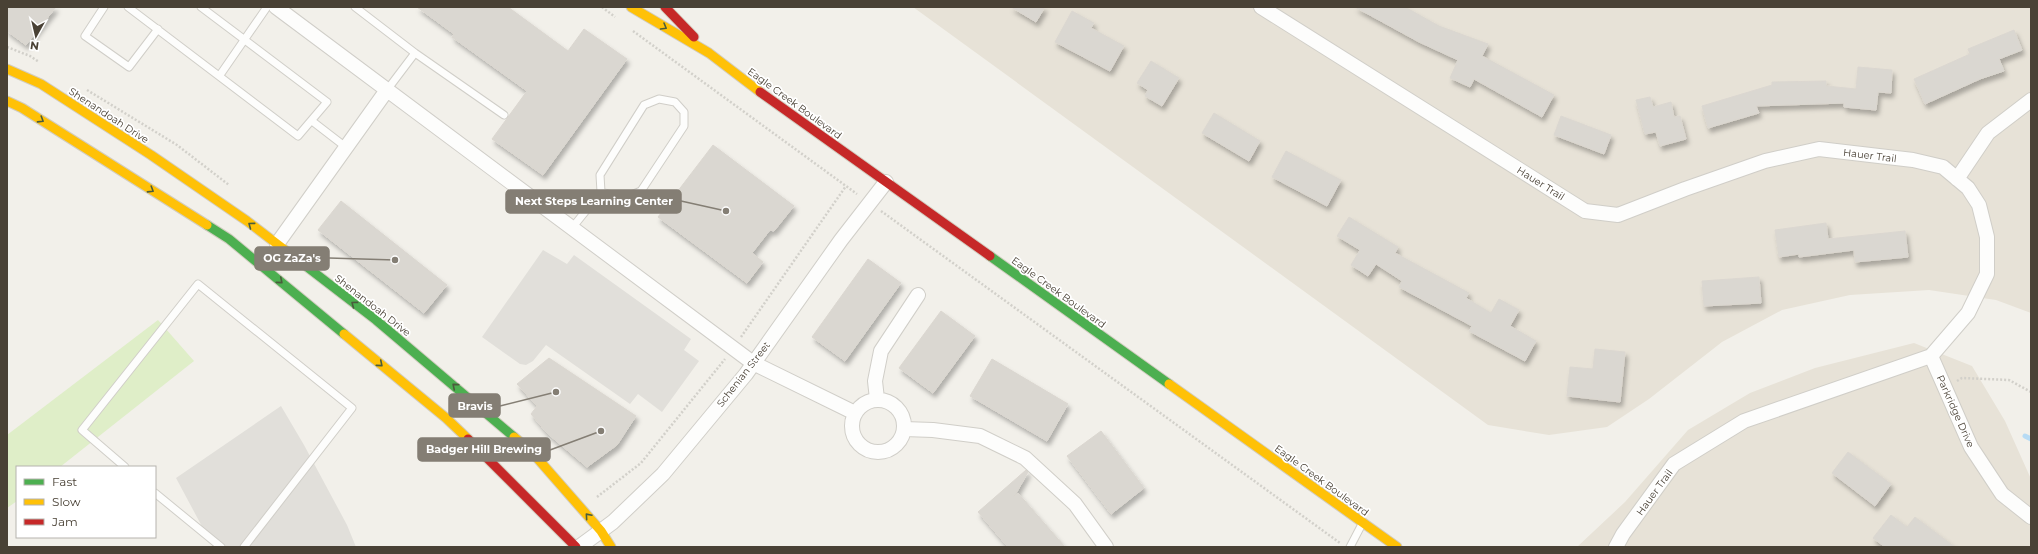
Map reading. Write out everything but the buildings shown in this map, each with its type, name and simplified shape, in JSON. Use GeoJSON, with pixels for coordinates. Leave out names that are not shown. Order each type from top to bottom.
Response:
{"type":"FeatureCollection","features":[{"type":"Feature","properties":{"kind":"street"},"geometry":{"type":"LineString","coordinates":[[276,7],[754,363],[855,413]]}},
{"type":"Feature","properties":{"kind":"street","name":"Eagle Creek Boulevard"},"geometry":{"type":"LineString","coordinates":[[631,7],[709,53],[886,182],[1397,547]]}},
{"type":"Feature","properties":{"kind":"street","name":"Eagle Creek Boulevard"},"geometry":{"type":"LineString","coordinates":[[665,7],[709,53]]}},
{"type":"Feature","properties":{"kind":"street","name":"Hauer Trail"},"geometry":{"type":"LineString","coordinates":[[1261,7],[1585,211],[1618,215],[1685,189],[1765,161],[1820,149],[1913,160],[1943,167],[1968,188],[1979,205],[1987,237],[1987,274],[1968,313],[1931,356],[1744,421],[1674,464],[1623,534],[1616,547]]}},
{"type":"Feature","properties":{"kind":"street","name":"Shenandoah Drive"},"geometry":{"type":"LineString","coordinates":[[7,69],[41,84],[138,147],[247,221],[376,320],[531,451],[601,531],[611,547]]}},
{"type":"Feature","properties":{"kind":"street"},"geometry":{"type":"LineString","coordinates":[[277,244],[387,90]]}},
{"type":"Feature","properties":{"kind":"street"},"geometry":{"type":"LineString","coordinates":[[1957,179],[1988,134],[2031,100]]}},
{"type":"Feature","properties":{"kind":"street"},"geometry":{"type":"LineString","coordinates":[[7,101],[22,108],[229,239],[446,418],[576,547]]}},
{"type":"Feature","properties":{"kind":"street","name":"Schenian Street"},"geometry":{"type":"LineString","coordinates":[[579,547],[613,522],[663,474],[754,363],[869,203],[886,182]]}},
{"type":"Feature","properties":{"kind":"street"},"geometry":{"type":"LineString","coordinates":[[877,399],[875,381],[881,351],[918,295]]}},
{"type":"Feature","properties":{"kind":"street","name":"Parkridge Drive"},"geometry":{"type":"LineString","coordinates":[[1931,356],[1971,447],[2002,494],[2031,517]]}},
{"type":"Feature","properties":{"kind":"street"},"geometry":{"type":"LineString","coordinates":[[877,399],[886,401],[898,408],[904,420],[904,429],[902,437],[890,450],[873,452],[859,444],[854,437],[852,429],[855,413],[861,406],[869,401],[877,399]]}},
{"type":"Feature","properties":{"kind":"street"},"geometry":{"type":"LineString","coordinates":[[904,429],[933,430],[980,436],[1025,458],[1075,504],[1106,547]]}},
{"type":"Feature","properties":{"kind":"lane"},"geometry":{"type":"LineString","coordinates":[[104,7],[85,36],[129,67],[158,29]]}},
{"type":"Feature","properties":{"kind":"lane"},"geometry":{"type":"LineString","coordinates":[[128,7],[298,136],[327,102],[202,7]]}},
{"type":"Feature","properties":{"kind":"lane"},"geometry":{"type":"LineString","coordinates":[[220,76],[246,40],[267,7]]}},
{"type":"Feature","properties":{"kind":"lane"},"geometry":{"type":"LineString","coordinates":[[355,7],[415,53],[504,115]]}},
{"type":"Feature","properties":{"kind":"lane"},"geometry":{"type":"LineString","coordinates":[[387,90],[415,53]]}},
{"type":"Feature","properties":{"kind":"lane"},"geometry":{"type":"LineString","coordinates":[[572,228],[601,192],[600,175],[644,105],[658,99],[675,102],[684,112],[684,126],[641,191],[624,198],[601,192]]}},
{"type":"Feature","properties":{"kind":"lane"},"geometry":{"type":"LineString","coordinates":[[312,121],[347,148]]}},
{"type":"Feature","properties":{"kind":"lane"},"geometry":{"type":"LineString","coordinates":[[124,466],[82,430],[198,284],[352,408],[244,547]]}},
{"type":"Feature","properties":{"kind":"lane"},"geometry":{"type":"LineString","coordinates":[[156,494],[221,547]]}},
{"type":"Feature","properties":{"kind":"lane"},"geometry":{"type":"LineString","coordinates":[[1350,547],[1363,523]]}},
{"type":"Feature","properties":{"kind":"path"},"geometry":{"type":"LineString","coordinates":[[602,7],[620,20]]}},
{"type":"Feature","properties":{"kind":"path"},"geometry":{"type":"LineString","coordinates":[[631,30],[1346,547]]}},
{"type":"Feature","properties":{"kind":"path"},"geometry":{"type":"LineString","coordinates":[[1945,387],[1962,378],[2009,380],[2031,392]]}},
{"type":"Feature","properties":{"kind":"shaded area"},"geometry":{"type":"Polygon","coordinates":[[[913,7],[2031,7],[2031,313],[1996,300],[1929,290],[1850,295],[1782,310],[1722,342],[1649,399],[1607,427],[1549,435],[1488,425],[913,7]]]}},
{"type":"Feature","properties":{"kind":"shaded area"},"geometry":{"type":"Polygon","coordinates":[[[543,250],[567,264],[574,255],[691,339],[684,350],[699,361],[662,412],[638,394],[630,404],[546,345],[533,361],[526,365],[520,364],[482,337],[543,250]]]}},
{"type":"Feature","properties":{"kind":"shaded area"},"geometry":{"type":"Polygon","coordinates":[[[1914,343],[1972,366],[2005,421],[2031,479],[2031,547],[1577,547],[1625,502],[1688,430],[1750,393],[1815,368],[1914,343]]]}},
{"type":"Feature","properties":{"kind":"shaded area"},"geometry":{"type":"Polygon","coordinates":[[[281,406],[347,525],[356,547],[213,547],[176,478],[281,406]]]}},
{"type":"Feature","properties":{"kind":"green space"},"geometry":{"type":"Polygon","coordinates":[[[158,320],[194,361],[61,466],[16,466],[16,502],[7,508],[7,435],[158,320]]]}},
{"type":"Feature","properties":{"kind":"waterway"},"geometry":{"type":"LineString","coordinates":[[2025,436],[2031,439]]}},
{"type":"Feature","properties":{"kind":"traffic: fast"},"geometry":{"type":"LineString","coordinates":[[207,225],[229,239],[344,334]]}},
{"type":"Feature","properties":{"kind":"traffic: fast"},"geometry":{"type":"LineString","coordinates":[[990,256],[1169,384]]}},
{"type":"Feature","properties":{"kind":"traffic: fast"},"geometry":{"type":"LineString","coordinates":[[298,260],[376,320],[514,437]]}},
{"type":"Feature","properties":{"kind":"traffic: slow"},"geometry":{"type":"LineString","coordinates":[[631,7],[709,53],[760,92]]}},
{"type":"Feature","properties":{"kind":"traffic: slow"},"geometry":{"type":"LineString","coordinates":[[7,69],[41,84],[151,155],[247,221],[298,260]]}},
{"type":"Feature","properties":{"kind":"traffic: slow"},"geometry":{"type":"LineString","coordinates":[[7,101],[22,108],[207,225]]}},
{"type":"Feature","properties":{"kind":"traffic: slow"},"geometry":{"type":"LineString","coordinates":[[344,334],[446,418],[468,439]]}},
{"type":"Feature","properties":{"kind":"traffic: slow"},"geometry":{"type":"LineString","coordinates":[[1169,384],[1397,547]]}},
{"type":"Feature","properties":{"kind":"traffic: slow"},"geometry":{"type":"LineString","coordinates":[[514,437],[531,451],[601,531],[611,547]]}},
{"type":"Feature","properties":{"kind":"traffic: jam"},"geometry":{"type":"LineString","coordinates":[[665,7],[694,37]]}},
{"type":"Feature","properties":{"kind":"traffic: jam"},"geometry":{"type":"LineString","coordinates":[[760,92],[990,256]]}},
{"type":"Feature","properties":{"kind":"traffic: jam"},"geometry":{"type":"LineString","coordinates":[[468,439],[576,547]]}},
{"type":"Feature","properties":{"kind":"place","name":"Next Steps Learning Center"},"geometry":{"type":"Point","coordinates":[726,211]}},
{"type":"Feature","properties":{"kind":"place","name":"OG ZaZa's"},"geometry":{"type":"Point","coordinates":[395,260]}},
{"type":"Feature","properties":{"kind":"place","name":"Bravis"},"geometry":{"type":"Point","coordinates":[556,392]}},
{"type":"Feature","properties":{"kind":"place","name":"Badger Hill Brewing"},"geometry":{"type":"Point","coordinates":[601,431]}}]}
